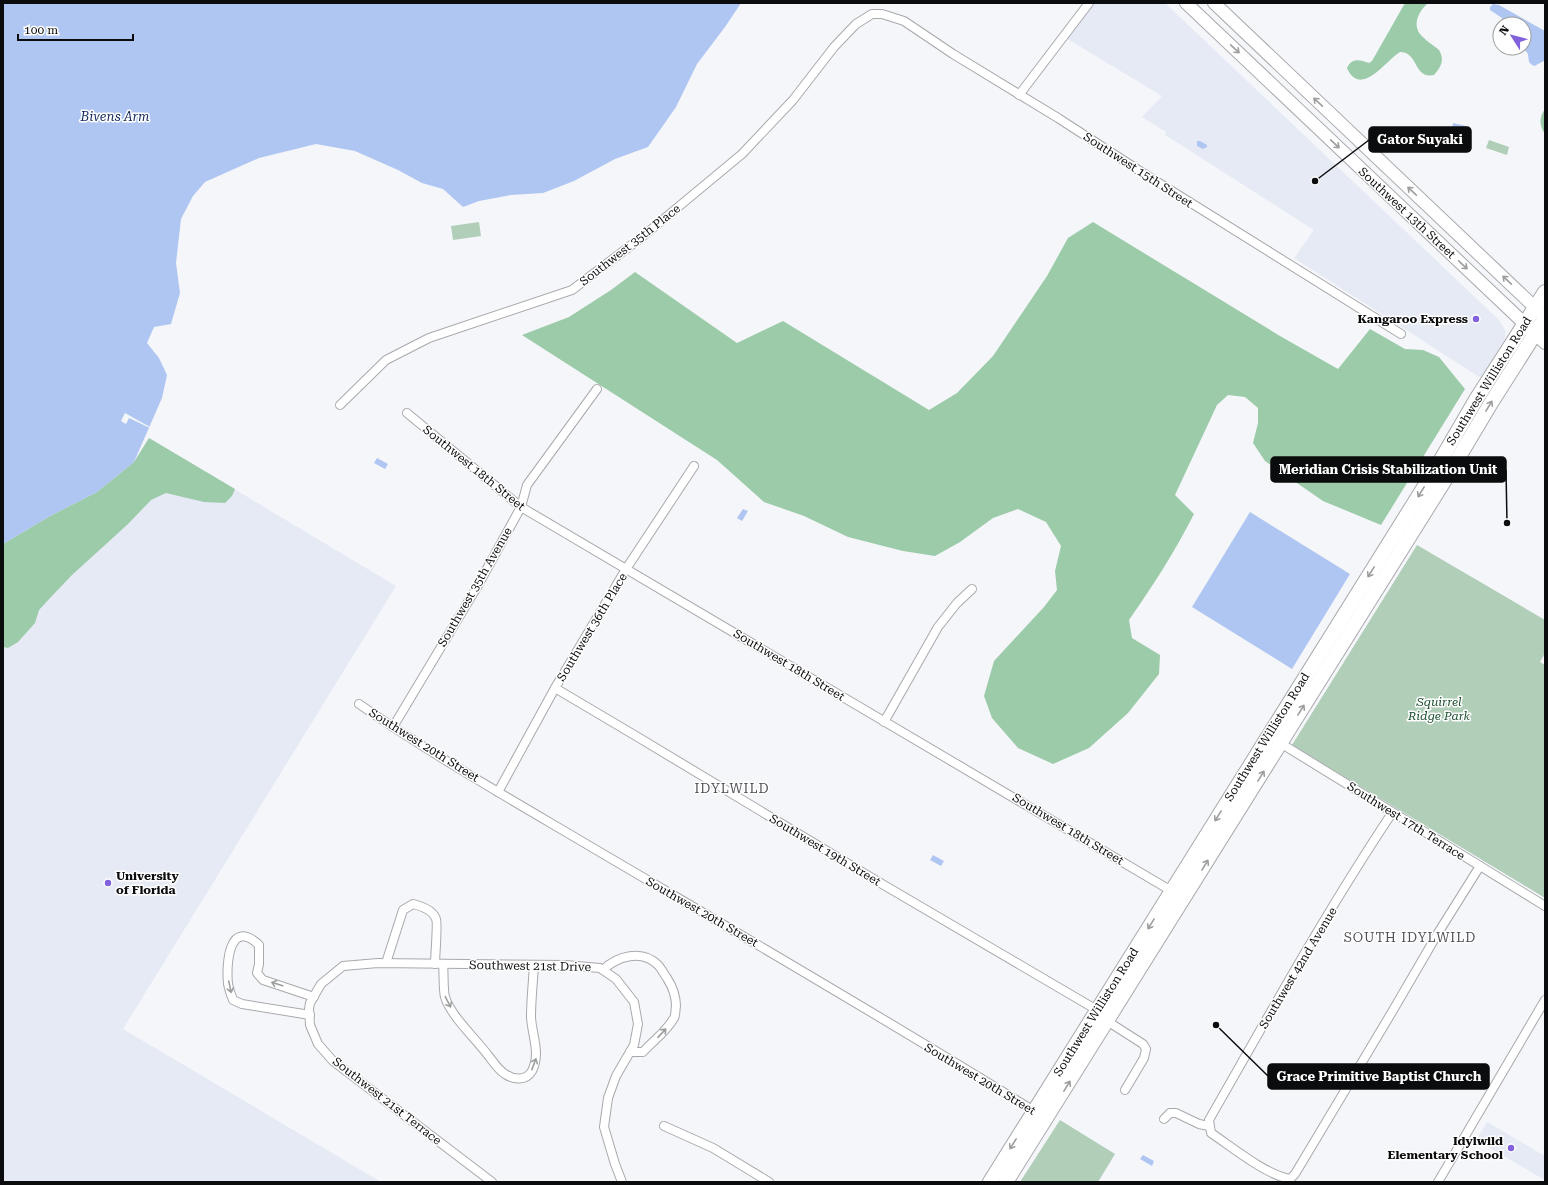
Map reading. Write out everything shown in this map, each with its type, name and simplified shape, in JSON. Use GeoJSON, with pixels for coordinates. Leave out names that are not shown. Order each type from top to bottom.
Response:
{"type":"FeatureCollection","features":[{"type":"Feature","properties":{"kind":"highway","name":"Southwest Williston Road"},"geometry":{"type":"LineString","coordinates":[[990,1182],[1268,736],[1535,333],[1542,314],[1545,292]]}},
{"type":"Feature","properties":{"kind":"highway","name":"Southwest Williston Road"},"geometry":{"type":"LineString","coordinates":[[1006,1182],[1281,744],[1397,543],[1438,465],[1477,398],[1524,323],[1542,314]]}},
{"type":"Feature","properties":{"kind":"main road","name":"Southwest 13th Street"},"geometry":{"type":"LineString","coordinates":[[1186,3],[1545,343]]}},
{"type":"Feature","properties":{"kind":"main road","name":"Southwest 13th Street"},"geometry":{"type":"LineString","coordinates":[[1214,3],[1542,314]]}},
{"type":"Feature","properties":{"kind":"main road"},"geometry":{"type":"LineString","coordinates":[[1218,34],[1232,20]]}},
{"type":"Feature","properties":{"kind":"main road"},"geometry":{"type":"LineString","coordinates":[[1355,163],[1371,152]]}},
{"type":"Feature","properties":{"kind":"street"},"geometry":{"type":"LineString","coordinates":[[1019,95],[1089,3]]}},
{"type":"Feature","properties":{"kind":"street","name":"Southwest 15th Street"},"geometry":{"type":"LineString","coordinates":[[872,14],[882,14],[904,21],[1217,220],[1401,334]]}},
{"type":"Feature","properties":{"kind":"street","name":"Southwest 35th Place"},"geometry":{"type":"LineString","coordinates":[[340,405],[386,360],[430,338],[572,290],[642,237],[742,154],[793,100],[834,47],[856,24],[872,14]]}},
{"type":"Feature","properties":{"kind":"street","name":"Southwest 35th Avenue"},"geometry":{"type":"LineString","coordinates":[[393,727],[477,587],[521,507],[527,485],[597,389]]}},
{"type":"Feature","properties":{"kind":"street","name":"Southwest 18th Street"},"geometry":{"type":"LineString","coordinates":[[407,413],[521,507],[1184,898]]}},
{"type":"Feature","properties":{"kind":"street","name":"Southwest 36th Place"},"geometry":{"type":"LineString","coordinates":[[498,792],[555,688],[626,569],[694,466]]}},
{"type":"Feature","properties":{"kind":"street"},"geometry":{"type":"LineString","coordinates":[[884,722],[938,627],[957,603],[972,589]]}},
{"type":"Feature","properties":{"kind":"street","name":"Southwest 19th Street"},"geometry":{"type":"LineString","coordinates":[[555,688],[883,885],[1097,1010]]}},
{"type":"Feature","properties":{"kind":"street","name":"Southwest 20th Street"},"geometry":{"type":"LineString","coordinates":[[360,704],[393,727],[498,792],[782,958],[1046,1119]]}},
{"type":"Feature","properties":{"kind":"street","name":"Southwest 17th Terrace"},"geometry":{"type":"LineString","coordinates":[[1268,736],[1545,906]]}},
{"type":"Feature","properties":{"kind":"street","name":"Southwest 42nd Avenue"},"geometry":{"type":"LineString","coordinates":[[1209,1126],[1209,1120],[1261,1030],[1375,838],[1392,813]]}},
{"type":"Feature","properties":{"kind":"street"},"geometry":{"type":"LineString","coordinates":[[1164,1119],[1170,1113],[1176,1113],[1199,1124],[1209,1126],[1211,1133],[1255,1162],[1281,1177],[1290,1179],[1295,1174],[1438,933],[1480,866]]}},
{"type":"Feature","properties":{"kind":"street"},"geometry":{"type":"LineString","coordinates":[[386,963],[403,910],[413,904],[426,908],[432,912],[437,919],[439,964],[445,997],[469,1034],[494,1064],[505,1074],[518,1079],[526,1077],[531,1072],[537,1058],[531,1017],[534,965]]}},
{"type":"Feature","properties":{"kind":"street"},"geometry":{"type":"LineString","coordinates":[[310,1015],[242,1004],[233,1000],[228,985],[228,960],[230,949],[234,942],[238,937],[245,936],[253,939],[259,945],[259,964],[257,974],[262,980],[312,1000]]}},
{"type":"Feature","properties":{"kind":"street"},"geometry":{"type":"LineString","coordinates":[[603,970],[611,962],[621,958],[635,956],[646,958],[658,964],[672,985],[676,1001],[675,1017],[662,1034],[643,1052],[630,1052]]}},
{"type":"Feature","properties":{"kind":"street","name":"Southwest 21st Drive"},"geometry":{"type":"LineString","coordinates":[[312,1000],[321,984],[343,966],[386,963],[566,965],[600,968],[616,979],[634,1002],[638,1024],[634,1045],[616,1076],[608,1098],[604,1127],[622,1182]]}},
{"type":"Feature","properties":{"kind":"street","name":"Southwest 21st Terrace"},"geometry":{"type":"LineString","coordinates":[[312,1000],[310,1024],[318,1044],[333,1061],[492,1182]]}},
{"type":"Feature","properties":{"kind":"street"},"geometry":{"type":"LineString","coordinates":[[1438,1182],[1545,1000]]}},
{"type":"Feature","properties":{"kind":"street"},"geometry":{"type":"LineString","coordinates":[[1107,1021],[1143,1044],[1146,1049],[1144,1058],[1125,1090]]}},
{"type":"Feature","properties":{"kind":"street"},"geometry":{"type":"LineString","coordinates":[[664,1126],[713,1148],[770,1182]]}},
{"type":"Feature","properties":{"kind":"shaded area"},"geometry":{"type":"Polygon","coordinates":[[[1092,3],[1165,3],[1499,320],[1506,332],[1505,338],[1481,378],[1294,258],[1314,230],[1165,135],[1166,132],[1142,117],[1162,96],[1064,37],[1092,3]]]}},
{"type":"Feature","properties":{"kind":"shaded area","name":"University of Florida"},"geometry":{"type":"Polygon","coordinates":[[[149,438],[396,586],[123,1029],[381,1182],[3,1182],[3,544],[134,462],[149,438]]]}},
{"type":"Feature","properties":{"kind":"shaded area","name":"Idylwild Elementary School"},"geometry":{"type":"Polygon","coordinates":[[[1487,1122],[1545,1156],[1545,1180],[1476,1140],[1487,1122]]]}},
{"type":"Feature","properties":{"kind":"green space"},"geometry":{"type":"Polygon","coordinates":[[[1405,3],[1428,3],[1422,9],[1418,17],[1417,26],[1420,34],[1439,50],[1442,60],[1439,69],[1434,75],[1422,73],[1410,56],[1406,53],[1400,52],[1374,74],[1359,80],[1353,76],[1347,68],[1351,62],[1356,60],[1369,63],[1372,61],[1405,3]]]}},
{"type":"Feature","properties":{"kind":"green space"},"geometry":{"type":"Polygon","coordinates":[[[1545,109],[1545,134],[1540,121],[1545,109]]]}},
{"type":"Feature","properties":{"kind":"green space"},"geometry":{"type":"Polygon","coordinates":[[[1489,140],[1509,147],[1507,155],[1486,148],[1489,140]]]}},
{"type":"Feature","properties":{"kind":"green space"},"geometry":{"type":"Polygon","coordinates":[[[479,222],[481,236],[453,240],[451,226],[479,222]]]}},
{"type":"Feature","properties":{"kind":"green space"},"geometry":{"type":"Polygon","coordinates":[[[1093,222],[1280,336],[1338,369],[1370,329],[1405,349],[1423,350],[1439,357],[1465,389],[1381,525],[1323,501],[1265,461],[1253,443],[1258,423],[1258,408],[1245,397],[1228,395],[1217,405],[1175,495],[1194,514],[1179,542],[1129,620],[1132,638],[1160,655],[1159,674],[1128,713],[1089,748],[1053,764],[1018,748],[992,718],[984,696],[994,661],[1044,607],[1057,590],[1055,571],[1061,546],[1046,522],[1018,509],[993,518],[960,542],[935,556],[903,551],[848,537],[804,516],[764,502],[717,460],[522,335],[569,317],[611,290],[635,272],[737,343],[783,321],[929,410],[957,393],[993,356],[1047,276],[1068,238],[1093,222]]]}},
{"type":"Feature","properties":{"kind":"green space"},"geometry":{"type":"Polygon","coordinates":[[[149,438],[235,489],[232,496],[225,503],[204,502],[166,493],[151,500],[128,524],[72,575],[50,598],[39,610],[35,623],[18,642],[8,648],[3,647],[3,544],[50,516],[97,492],[134,462],[149,438]]]}},
{"type":"Feature","properties":{"kind":"green space","name":"Squirrel Ridge Park"},"geometry":{"type":"Polygon","coordinates":[[[1417,545],[1545,620],[1545,653],[1540,662],[1545,665],[1545,898],[1292,745],[1417,545]]]}},
{"type":"Feature","properties":{"kind":"green space"},"geometry":{"type":"Polygon","coordinates":[[[1060,1120],[1115,1154],[1098,1182],[1020,1182],[1060,1120]]]}},
{"type":"Feature","properties":{"kind":"water","name":"Bivens Arm"},"geometry":{"type":"Polygon","coordinates":[[[3,3],[741,3],[697,64],[676,107],[648,147],[615,159],[574,181],[543,193],[511,195],[479,201],[463,207],[443,189],[422,183],[398,170],[355,151],[316,144],[259,158],[205,182],[193,196],[181,219],[176,263],[180,293],[171,324],[154,327],[147,343],[159,358],[167,375],[162,398],[134,462],[97,492],[50,516],[3,544],[3,3]]]}},
{"type":"Feature","properties":{"kind":"water"},"geometry":{"type":"Polygon","coordinates":[[[1493,4],[1499,5],[1518,16],[1499,16],[1490,10],[1490,7],[1493,4]]]}},
{"type":"Feature","properties":{"kind":"water"},"geometry":{"type":"Polygon","coordinates":[[[1532,24],[1545,31],[1545,60],[1535,66],[1529,62],[1528,56],[1532,56],[1532,24]]]}},
{"type":"Feature","properties":{"kind":"water"},"geometry":{"type":"Polygon","coordinates":[[[1453,123],[1466,126],[1465,132],[1452,130],[1453,123]]]}},
{"type":"Feature","properties":{"kind":"water"},"geometry":{"type":"Polygon","coordinates":[[[1197,141],[1207,145],[1207,147],[1203,149],[1197,146],[1197,141]]]}},
{"type":"Feature","properties":{"kind":"water"},"geometry":{"type":"Polygon","coordinates":[[[377,458],[388,464],[385,469],[374,463],[377,458]]]}},
{"type":"Feature","properties":{"kind":"water"},"geometry":{"type":"Polygon","coordinates":[[[743,509],[748,511],[742,521],[737,518],[743,509]]]}},
{"type":"Feature","properties":{"kind":"water"},"geometry":{"type":"Polygon","coordinates":[[[1250,512],[1350,574],[1292,669],[1192,607],[1250,512]]]}},
{"type":"Feature","properties":{"kind":"water"},"geometry":{"type":"Polygon","coordinates":[[[933,855],[944,861],[941,866],[930,860],[933,855]]]}},
{"type":"Feature","properties":{"kind":"water"},"geometry":{"type":"Polygon","coordinates":[[[1143,1155],[1154,1161],[1152,1166],[1140,1159],[1143,1155]]]}},
{"type":"Feature","properties":{"kind":"pier"},"geometry":{"type":"Polygon","coordinates":[[[125,413],[150,428],[129,418],[126,424],[121,421],[125,413]]]}},
{"type":"Feature","properties":{"kind":"place","name":"Gator Suyaki"},"geometry":{"type":"Point","coordinates":[1315,181]}},
{"type":"Feature","properties":{"kind":"place","name":"Kangaroo Express"},"geometry":{"type":"Point","coordinates":[1476,319]}},
{"type":"Feature","properties":{"kind":"place","name":"Meridian Crisis Stabilization Unit"},"geometry":{"type":"Point","coordinates":[1507,523]}},
{"type":"Feature","properties":{"kind":"place","name":"University of Florida"},"geometry":{"type":"Point","coordinates":[108,883]}},
{"type":"Feature","properties":{"kind":"place","name":"Grace Primitive Baptist Church"},"geometry":{"type":"Point","coordinates":[1216,1025]}},
{"type":"Feature","properties":{"kind":"place","name":"Idylwild Elementary School"},"geometry":{"type":"Point","coordinates":[1511,1148]}},
{"type":"Feature","properties":{"kind":"district","name":"IDYLWILD"},"geometry":{"type":"Point","coordinates":[732,788]}},
{"type":"Feature","properties":{"kind":"district","name":"SOUTH IDYLWILD"},"geometry":{"type":"Point","coordinates":[1410,937]}}]}
